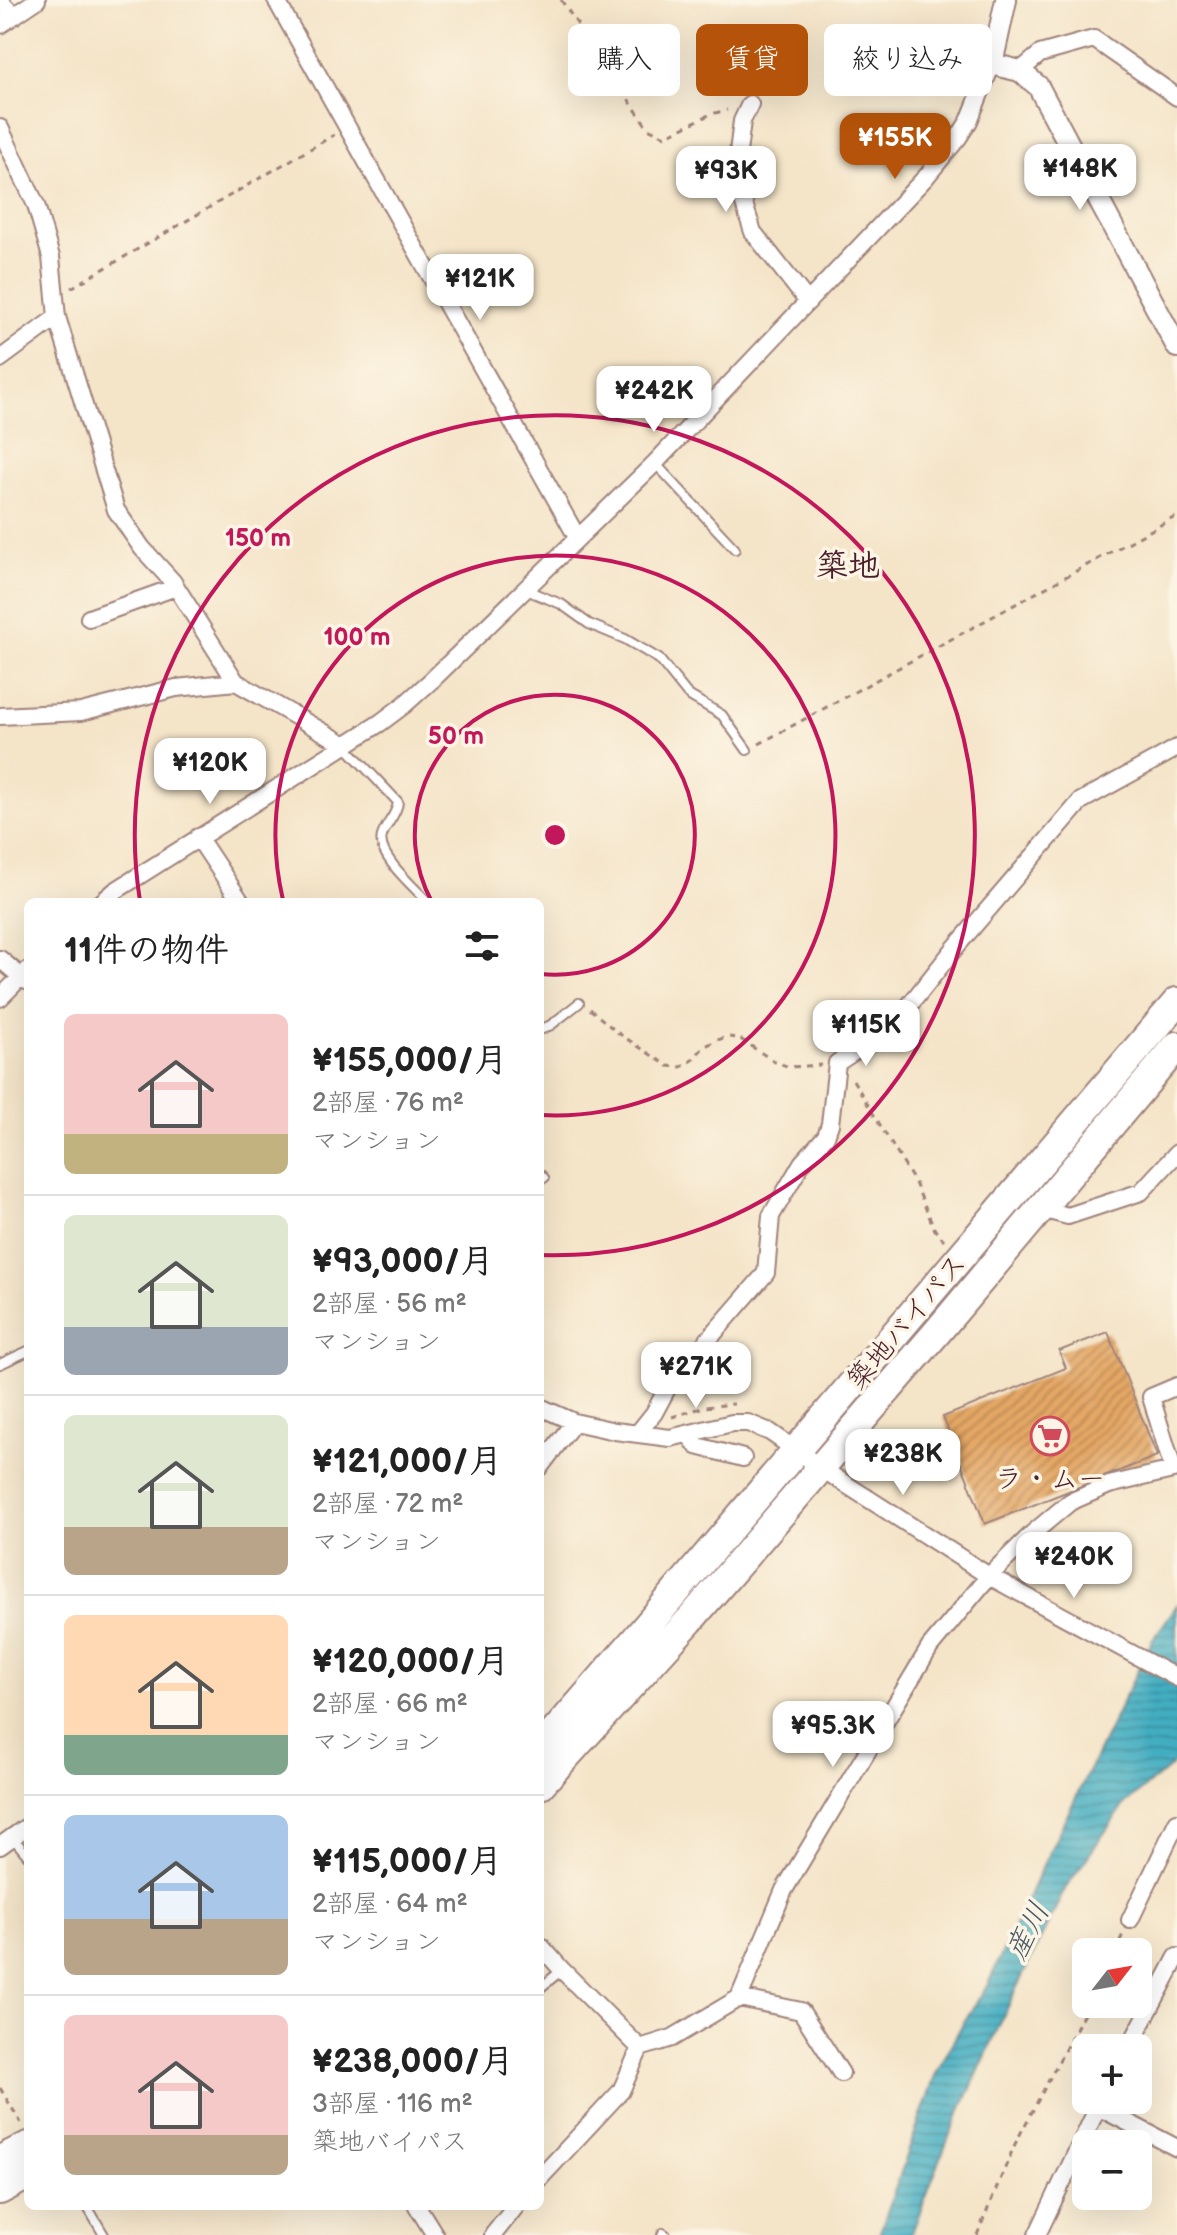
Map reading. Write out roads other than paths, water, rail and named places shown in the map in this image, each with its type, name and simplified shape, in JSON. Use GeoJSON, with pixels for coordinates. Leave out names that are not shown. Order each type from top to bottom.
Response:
{"type":"FeatureCollection","features":[{"type":"Feature","properties":{"kind":"highway","name":"築地バイパス"},"geometry":{"type":"LineString","coordinates":[[544,1744],[1177,1002]]}},
{"type":"Feature","properties":{"kind":"highway","name":"築地バイパス"},"geometry":{"type":"LineString","coordinates":[[544,1781],[689,1621],[1177,1046]]}},
{"type":"Feature","properties":{"kind":"highway"},"geometry":{"type":"LineString","coordinates":[[0,2160],[24,2139]]}},
{"type":"Feature","properties":{"kind":"highway"},"geometry":{"type":"LineString","coordinates":[[0,2190],[24,2177]]}},
{"type":"Feature","properties":{"kind":"street"},"geometry":{"type":"LineString","coordinates":[[0,1],[7,20],[37,0]]}},
{"type":"Feature","properties":{"kind":"street"},"geometry":{"type":"LineString","coordinates":[[276,0],[577,537]]}},
{"type":"Feature","properties":{"kind":"street"},"geometry":{"type":"LineString","coordinates":[[1006,0],[992,64],[1020,71],[1038,86],[1177,347]]}},
{"type":"Feature","properties":{"kind":"street"},"geometry":{"type":"LineString","coordinates":[[1020,71],[1040,54],[1094,39],[1177,97]]}},
{"type":"Feature","properties":{"kind":"street"},"geometry":{"type":"LineString","coordinates":[[107,898],[404,705],[655,463],[808,302],[926,177],[958,138],[979,96]]}},
{"type":"Feature","properties":{"kind":"street"},"geometry":{"type":"LineString","coordinates":[[750,104],[742,121],[735,176],[753,232],[808,302]]}},
{"type":"Feature","properties":{"kind":"street"},"geometry":{"type":"LineString","coordinates":[[0,128],[36,205],[51,257],[57,317],[116,510],[142,548],[176,587],[236,682],[344,744]]}},
{"type":"Feature","properties":{"kind":"street"},"geometry":{"type":"LineString","coordinates":[[0,359],[57,317]]}},
{"type":"Feature","properties":{"kind":"street"},"geometry":{"type":"LineString","coordinates":[[89,618],[176,587]]}},
{"type":"Feature","properties":{"kind":"street"},"geometry":{"type":"LineString","coordinates":[[0,716],[81,712],[176,688],[236,682]]}},
{"type":"Feature","properties":{"kind":"street"},"geometry":{"type":"LineString","coordinates":[[638,1433],[654,1413],[669,1385],[766,1273],[771,1216],[802,1163],[826,1136],[837,1063],[893,1026],[954,949],[1081,801],[1177,748]]}},
{"type":"Feature","properties":{"kind":"street"},"geometry":{"type":"LineString","coordinates":[[198,837],[238,898]]}},
{"type":"Feature","properties":{"kind":"street"},"geometry":{"type":"LineString","coordinates":[[0,959],[24,976]]}},
{"type":"Feature","properties":{"kind":"street"},"geometry":{"type":"LineString","coordinates":[[0,998],[24,979]]}},
{"type":"Feature","properties":{"kind":"street"},"geometry":{"type":"LineString","coordinates":[[1041,1209],[1068,1216],[1141,1192],[1177,1153]]}},
{"type":"Feature","properties":{"kind":"street"},"geometry":{"type":"LineString","coordinates":[[544,2174],[621,2091],[640,2048],[672,2038],[739,1998],[792,1876],[930,1647],[989,1576],[1070,1502],[1109,1485],[1175,1469],[1151,1397],[1177,1386]]}},
{"type":"Feature","properties":{"kind":"street"},"geometry":{"type":"LineString","coordinates":[[544,1409],[574,1422],[670,1438],[732,1423],[748,1423],[770,1432],[989,1576],[1177,1678]]}},
{"type":"Feature","properties":{"kind":"street"},"geometry":{"type":"LineString","coordinates":[[544,1462],[574,1422]]}},
{"type":"Feature","properties":{"kind":"street"},"geometry":{"type":"LineString","coordinates":[[689,1435],[697,1446],[743,1458]]}},
{"type":"Feature","properties":{"kind":"street"},"geometry":{"type":"LineString","coordinates":[[1130,1920],[1177,1822]]}},
{"type":"Feature","properties":{"kind":"street"},"geometry":{"type":"LineString","coordinates":[[6,1841],[24,1829]]}},
{"type":"Feature","properties":{"kind":"street"},"geometry":{"type":"LineString","coordinates":[[544,1950],[640,2048]]}},
{"type":"Feature","properties":{"kind":"street"},"geometry":{"type":"LineString","coordinates":[[1136,2034],[1177,1957]]}},
{"type":"Feature","properties":{"kind":"street"},"geometry":{"type":"LineString","coordinates":[[739,1998],[801,2011],[841,2073]]}},
{"type":"Feature","properties":{"kind":"street"},"geometry":{"type":"LineString","coordinates":[[1037,2235],[1095,2114]]}},
{"type":"Feature","properties":{"kind":"street"},"geometry":{"type":"LineString","coordinates":[[1118,2114],[1177,2148]]}},
{"type":"Feature","properties":{"kind":"street"},"geometry":{"type":"LineString","coordinates":[[419,2210],[435,2235]]}},
{"type":"Feature","properties":{"kind":"street"},"geometry":{"type":"LineString","coordinates":[[493,2235],[513,2210]]}},
{"type":"Feature","properties":{"kind":"lane"},"geometry":{"type":"LineString","coordinates":[[655,463],[735,549]]}},
{"type":"Feature","properties":{"kind":"lane"},"geometry":{"type":"LineString","coordinates":[[523,589],[561,604],[589,624],[625,639],[659,659],[688,695],[722,715],[747,750]]}},
{"type":"Feature","properties":{"kind":"lane"},"geometry":{"type":"LineString","coordinates":[[344,744],[398,802],[397,810],[381,839],[381,846],[388,859],[424,898]]}},
{"type":"Feature","properties":{"kind":"lane"},"geometry":{"type":"LineString","coordinates":[[544,1028],[579,1003]]}},
{"type":"Feature","properties":{"kind":"lane"},"geometry":{"type":"LineString","coordinates":[[0,1364],[24,1353]]}},
{"type":"Feature","properties":{"kind":"lane"},"geometry":{"type":"LineString","coordinates":[[6,1841],[24,1853]]}},
{"type":"Feature","properties":{"kind":"lane"},"geometry":{"type":"LineString","coordinates":[[544,1985],[562,1970]]}},
{"type":"Feature","properties":{"kind":"lane"},"geometry":{"type":"LineString","coordinates":[[89,2210],[104,2235]]}},
{"type":"Feature","properties":{"kind":"water","name":"産川"},"geometry":{"type":"Polygon","coordinates":[[[1177,1605],[1177,1761],[1124,1805],[1065,1889],[951,2132],[911,2235],[879,2235],[935,2076],[988,1984],[1152,1641],[1177,1605]]]}},
{"type":"Feature","properties":{"kind":"place","name":"ラ・ムー"},"geometry":{"type":"Point","coordinates":[1050,1436]}},
{"type":"Feature","properties":{"kind":"district","name":"築地"},"geometry":{"type":"Point","coordinates":[848,565]}}]}
